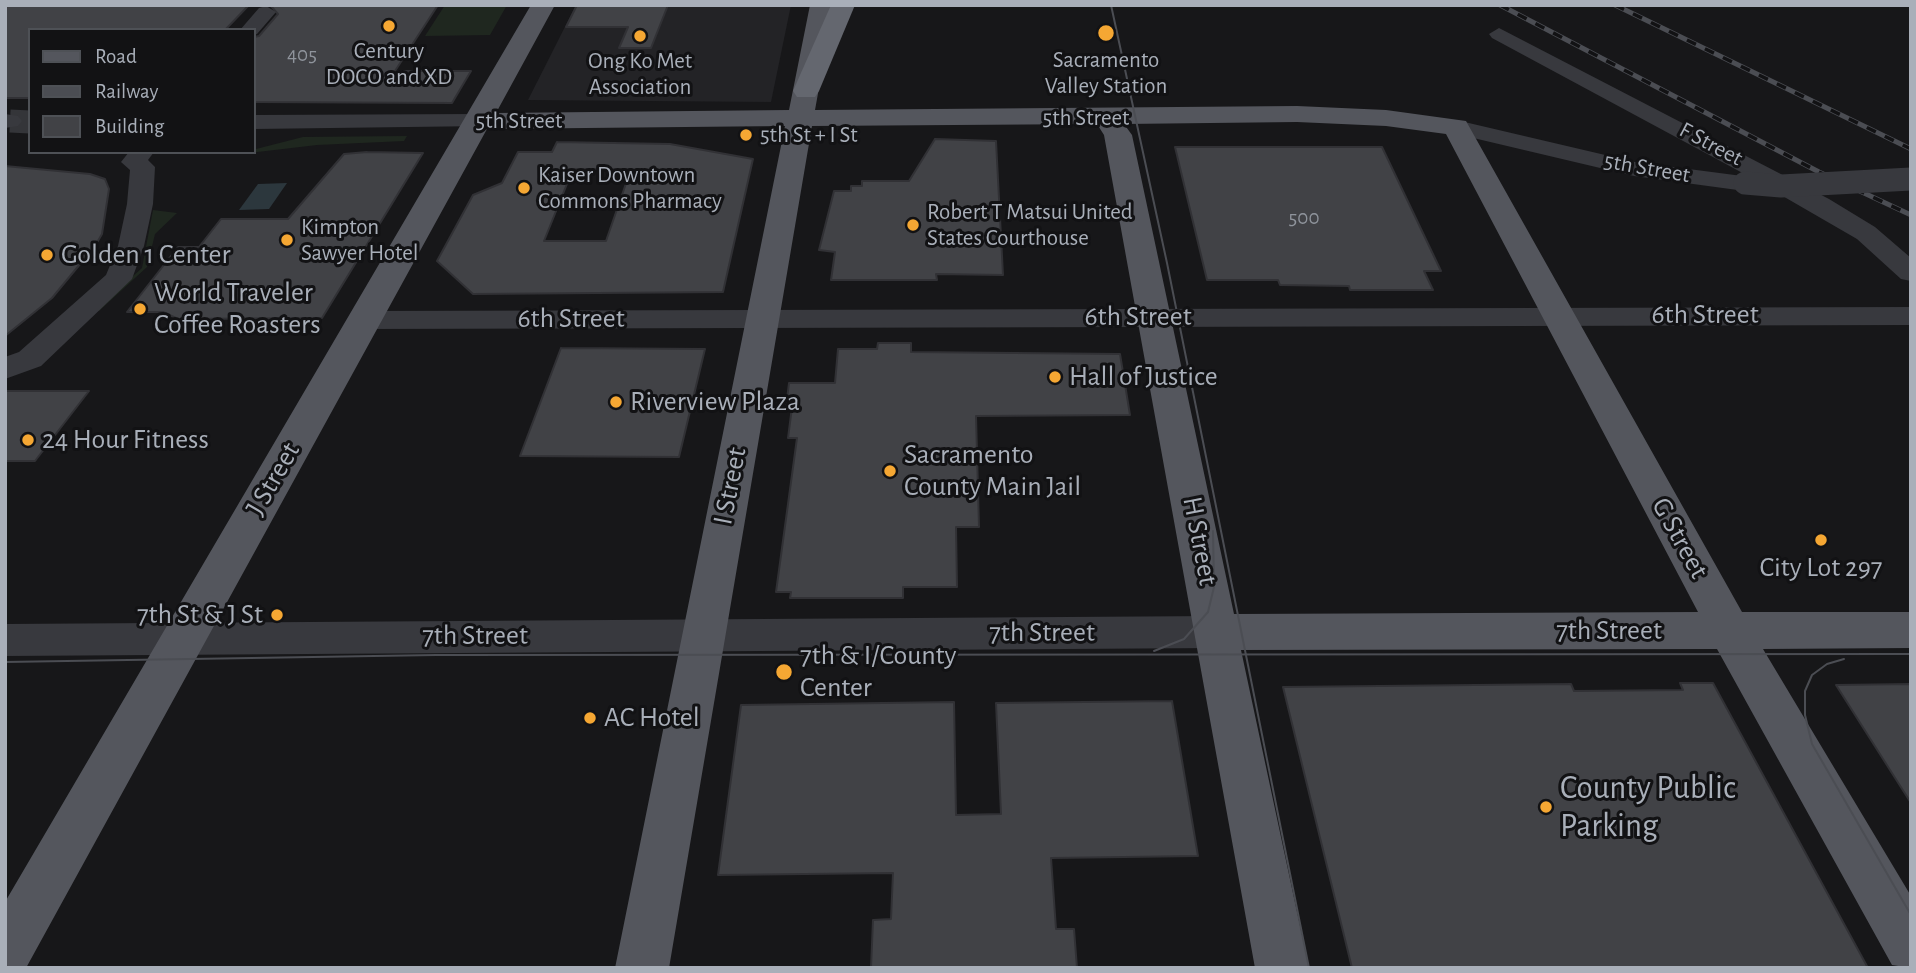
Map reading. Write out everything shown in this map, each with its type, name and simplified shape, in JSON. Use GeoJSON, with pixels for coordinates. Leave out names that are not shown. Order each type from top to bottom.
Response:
{"type":"FeatureCollection","features":[{"type":"Feature","properties":{"kind":"highway"},"geometry":{"type":"LineString","coordinates":[[806,91],[843,5]]}},
{"type":"Feature","properties":{"kind":"main road","name":"J Street"},"geometry":{"type":"LineString","coordinates":[[5,953],[543,5]]}},
{"type":"Feature","properties":{"kind":"main road","name":"I Street"},"geometry":{"type":"LineString","coordinates":[[642,968],[822,5]]}},
{"type":"Feature","properties":{"kind":"main road","name":"5th Street"},"geometry":{"type":"LineString","coordinates":[[477,121],[1106,118],[1297,114],[1386,118],[1456,127]]}},
{"type":"Feature","properties":{"kind":"main road","name":"H Street"},"geometry":{"type":"LineString","coordinates":[[1106,118],[1118,135],[1282,968]]}},
{"type":"Feature","properties":{"kind":"main road","name":"G Street"},"geometry":{"type":"LineString","coordinates":[[1456,127],[1730,631],[1911,946]]}},
{"type":"Feature","properties":{"kind":"main road","name":"7th Street"},"geometry":{"type":"LineString","coordinates":[[1217,632],[1911,630]]}},
{"type":"Feature","properties":{"kind":"street"},"geometry":{"type":"LineString","coordinates":[[252,28],[266,12]]}},
{"type":"Feature","properties":{"kind":"street","name":"F Street"},"geometry":{"type":"LineString","coordinates":[[1499,34],[1820,204],[1866,233],[1911,273]]}},
{"type":"Feature","properties":{"kind":"street","name":"5th Street"},"geometry":{"type":"LineString","coordinates":[[256,122],[477,121]]}},
{"type":"Feature","properties":{"kind":"street","name":"5th Street"},"geometry":{"type":"LineString","coordinates":[[1456,127],[1634,169],[1745,183],[1781,186],[1911,179]]}},
{"type":"Feature","properties":{"kind":"street"},"geometry":{"type":"LineString","coordinates":[[5,369],[30,358],[118,279],[131,246],[139,161]]}},
{"type":"Feature","properties":{"kind":"street","name":"6th Street"},"geometry":{"type":"LineString","coordinates":[[365,320],[1904,316]]}},
{"type":"Feature","properties":{"kind":"street","name":"7th Street"},"geometry":{"type":"LineString","coordinates":[[5,640],[1217,632]]}},
{"type":"Feature","properties":{"kind":"shaded area"},"geometry":{"type":"Polygon","coordinates":[[[445,5],[507,5],[490,35],[425,36],[445,5]]]}},
{"type":"Feature","properties":{"kind":"shaded area"},"geometry":{"type":"Polygon","coordinates":[[[576,5],[791,5],[771,102],[528,100],[576,5]]]}},
{"type":"Feature","properties":{"kind":"shaded area"},"geometry":{"type":"Polygon","coordinates":[[[407,136],[404,141],[317,145],[256,152],[256,149],[303,137],[407,136]]]}},
{"type":"Feature","properties":{"kind":"shaded area"},"geometry":{"type":"Polygon","coordinates":[[[287,183],[269,209],[239,210],[258,184],[287,183]]]}},
{"type":"Feature","properties":{"kind":"shaded area"},"geometry":{"type":"Polygon","coordinates":[[[153,210],[177,213],[155,234],[147,267],[99,311],[95,310],[142,268],[153,210]]]}},
{"type":"Feature","properties":{"kind":"building"},"geometry":{"type":"Polygon","coordinates":[[[5,5],[249,5],[227,28],[28,28],[28,98],[5,98],[5,5]]]}},
{"type":"Feature","properties":{"kind":"building"},"geometry":{"type":"Polygon","coordinates":[[[270,5],[438,5],[395,71],[471,71],[452,103],[256,102],[256,37],[278,14],[270,5]]]}},
{"type":"Feature","properties":{"kind":"building"},"geometry":{"type":"Polygon","coordinates":[[[577,5],[668,5],[651,48],[619,48],[628,27],[566,27],[577,5]]]}},
{"type":"Feature","properties":{"kind":"building","name":"Robert T Matsui United States Courthouse"},"geometry":{"type":"Polygon","coordinates":[[[935,139],[996,141],[1003,275],[936,274],[937,280],[831,280],[835,252],[819,250],[834,191],[851,191],[851,186],[862,186],[862,181],[909,181],[935,139]]]}},
{"type":"Feature","properties":{"kind":"building"},"geometry":{"type":"Polygon","coordinates":[[[557,142],[670,144],[753,159],[723,292],[473,294],[437,261],[473,195],[502,183],[518,152],[552,152],[557,142]],[[573,169],[544,241],[606,241],[631,169],[573,169]]]}},
{"type":"Feature","properties":{"kind":"building"},"geometry":{"type":"Polygon","coordinates":[[[1175,147],[1382,147],[1441,271],[1424,271],[1433,290],[1350,290],[1349,286],[1280,285],[1278,280],[1207,280],[1175,147]]]}},
{"type":"Feature","properties":{"kind":"building","name":"Kimpton Sawyer Hotel"},"geometry":{"type":"Polygon","coordinates":[[[423,153],[322,318],[178,319],[163,312],[127,312],[178,247],[199,247],[221,219],[288,219],[344,154],[423,153]]]}},
{"type":"Feature","properties":{"kind":"building","name":"Golden 1 Center"},"geometry":{"type":"Polygon","coordinates":[[[5,166],[90,174],[105,179],[109,189],[102,234],[95,246],[52,298],[5,336],[5,166]]]}},
{"type":"Feature","properties":{"kind":"building","name":"Sacramento County Main Jail"},"geometry":{"type":"Polygon","coordinates":[[[878,343],[911,343],[911,352],[1120,354],[1130,415],[976,416],[979,527],[956,527],[957,587],[903,587],[903,598],[790,598],[791,592],[776,592],[797,438],[788,438],[792,407],[786,407],[789,383],[835,383],[838,349],[877,349],[878,343]]]}},
{"type":"Feature","properties":{"kind":"building","name":"Riverview Plaza"},"geometry":{"type":"Polygon","coordinates":[[[561,348],[705,349],[679,457],[520,456],[561,348]]]}},
{"type":"Feature","properties":{"kind":"building","name":"24 Hour Fitness"},"geometry":{"type":"Polygon","coordinates":[[[5,391],[89,391],[35,461],[5,461],[5,391]]]}},
{"type":"Feature","properties":{"kind":"building","name":"County Public Parking"},"geometry":{"type":"Polygon","coordinates":[[[1680,683],[1713,683],[1868,968],[1352,968],[1283,687],[1571,684],[1574,691],[1683,690],[1680,683]]]}},
{"type":"Feature","properties":{"kind":"building"},"geometry":{"type":"Polygon","coordinates":[[[1911,684],[1911,803],[1836,685],[1911,684]]]}},
{"type":"Feature","properties":{"kind":"building"},"geometry":{"type":"Polygon","coordinates":[[[1172,701],[1198,856],[1051,858],[1056,929],[1074,929],[1077,968],[871,968],[873,920],[891,919],[893,873],[718,875],[741,705],[954,702],[956,815],[1001,814],[996,703],[1172,701]]]}},
{"type":"Feature","properties":{"kind":"tunnel"},"geometry":{"type":"LineString","coordinates":[[10,121],[28,122]]}},
{"type":"Feature","properties":{"kind":"tram line"},"geometry":{"type":"LineString","coordinates":[[1111,5],[1167,263],[1246,654]]}},
{"type":"Feature","properties":{"kind":"tram line"},"geometry":{"type":"LineString","coordinates":[[1154,651],[1184,639],[1208,612],[1214,587],[1213,531]]}},
{"type":"Feature","properties":{"kind":"tram line"},"geometry":{"type":"LineString","coordinates":[[5,662],[436,655],[1246,654]]}},
{"type":"Feature","properties":{"kind":"tram line"},"geometry":{"type":"LineString","coordinates":[[1246,654],[1309,968]]}},
{"type":"Feature","properties":{"kind":"tram line"},"geometry":{"type":"LineString","coordinates":[[1246,654],[1911,654]]}},
{"type":"Feature","properties":{"kind":"tram line"},"geometry":{"type":"LineString","coordinates":[[1844,659],[1827,664],[1812,675],[1805,691],[1805,715],[1812,744],[1911,915]]}},
{"type":"Feature","properties":{"kind":"railway"},"geometry":{"type":"LineString","coordinates":[[1500,5],[1819,172],[1911,215]]}},
{"type":"Feature","properties":{"kind":"railway"},"geometry":{"type":"LineString","coordinates":[[1615,5],[1911,149]]}},
{"type":"Feature","properties":{"kind":"place","name":"Century DOCO and XD"},"geometry":{"type":"Point","coordinates":[389,26]}},
{"type":"Feature","properties":{"kind":"place","name":"Sacramento Valley Station"},"geometry":{"type":"Point","coordinates":[1106,33]}},
{"type":"Feature","properties":{"kind":"place","name":"Ong Ko Met Association"},"geometry":{"type":"Point","coordinates":[640,36]}},
{"type":"Feature","properties":{"kind":"place","name":"5th St + I St"},"geometry":{"type":"Point","coordinates":[746,135]}},
{"type":"Feature","properties":{"kind":"place","name":"Kaiser Downtown Commons Pharmacy"},"geometry":{"type":"Point","coordinates":[524,188]}},
{"type":"Feature","properties":{"kind":"place","name":"Robert T Matsui United States Courthouse"},"geometry":{"type":"Point","coordinates":[913,225]}},
{"type":"Feature","properties":{"kind":"place","name":"Kimpton Sawyer Hotel"},"geometry":{"type":"Point","coordinates":[287,240]}},
{"type":"Feature","properties":{"kind":"place","name":"Golden 1 Center"},"geometry":{"type":"Point","coordinates":[47,255]}},
{"type":"Feature","properties":{"kind":"place","name":"World Traveler Coffee Roasters"},"geometry":{"type":"Point","coordinates":[140,309]}},
{"type":"Feature","properties":{"kind":"place","name":"Hall of Justice"},"geometry":{"type":"Point","coordinates":[1055,377]}},
{"type":"Feature","properties":{"kind":"place","name":"Riverview Plaza"},"geometry":{"type":"Point","coordinates":[616,402]}},
{"type":"Feature","properties":{"kind":"place","name":"24 Hour Fitness"},"geometry":{"type":"Point","coordinates":[28,440]}},
{"type":"Feature","properties":{"kind":"place","name":"Sacramento County Main Jail"},"geometry":{"type":"Point","coordinates":[890,471]}},
{"type":"Feature","properties":{"kind":"place","name":"City Lot 297"},"geometry":{"type":"Point","coordinates":[1821,540]}},
{"type":"Feature","properties":{"kind":"place","name":"7th St & J St"},"geometry":{"type":"Point","coordinates":[277,615]}},
{"type":"Feature","properties":{"kind":"place","name":"7th & I/County Center"},"geometry":{"type":"Point","coordinates":[784,672]}},
{"type":"Feature","properties":{"kind":"place","name":"AC Hotel"},"geometry":{"type":"Point","coordinates":[590,718]}},
{"type":"Feature","properties":{"kind":"place","name":"County Public Parking"},"geometry":{"type":"Point","coordinates":[1546,807]}}]}
